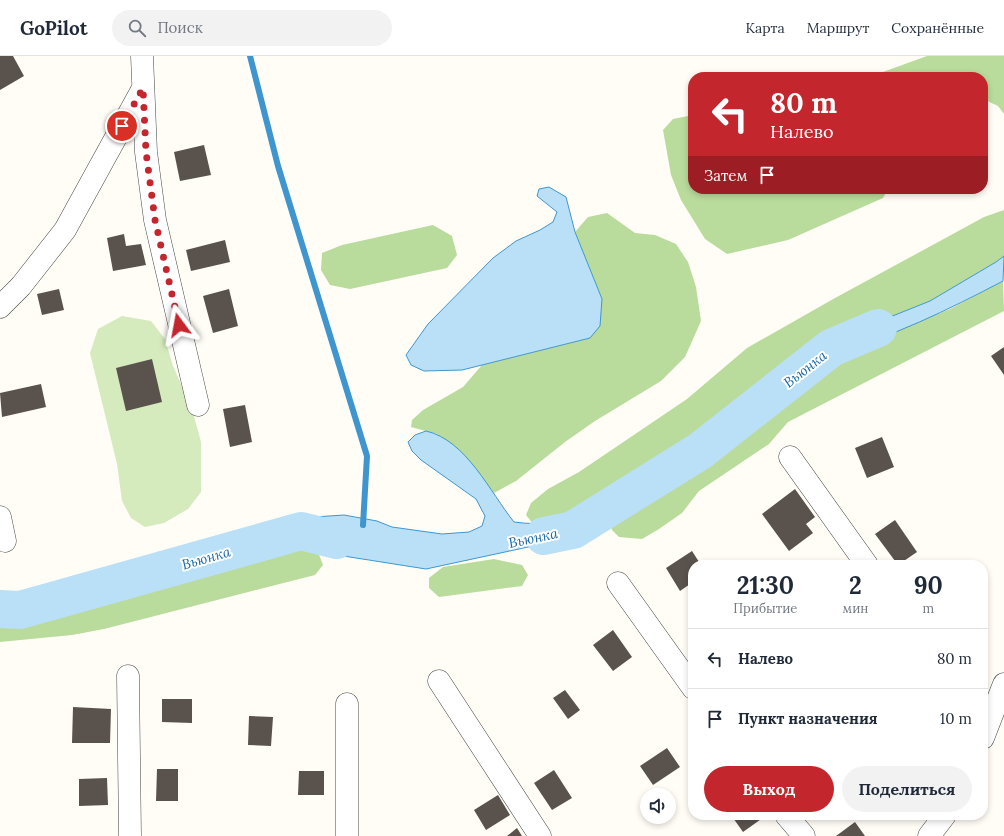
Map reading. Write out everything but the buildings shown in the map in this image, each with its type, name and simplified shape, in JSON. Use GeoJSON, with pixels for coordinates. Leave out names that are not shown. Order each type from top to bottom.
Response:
{"type":"FeatureCollection","features":[{"type":"Feature","properties":{"kind":"street"},"geometry":{"type":"LineString","coordinates":[[142,56],[146,152],[155,220],[198,405]]}},
{"type":"Feature","properties":{"kind":"street"},"geometry":{"type":"LineString","coordinates":[[0,307],[22,286],[65,230],[143,88]]}},
{"type":"Feature","properties":{"kind":"street"},"geometry":{"type":"LineString","coordinates":[[790,457],[863,560]]}},
{"type":"Feature","properties":{"kind":"street"},"geometry":{"type":"LineString","coordinates":[[0,517],[5,541]]}},
{"type":"Feature","properties":{"kind":"street"},"geometry":{"type":"LineString","coordinates":[[618,583],[688,681]]}},
{"type":"Feature","properties":{"kind":"street"},"geometry":{"type":"LineString","coordinates":[[128,676],[130,836]]}},
{"type":"Feature","properties":{"kind":"street"},"geometry":{"type":"LineString","coordinates":[[440,681],[540,836]]}},
{"type":"Feature","properties":{"kind":"street"},"geometry":{"type":"LineString","coordinates":[[988,724],[1004,684]]}},
{"type":"Feature","properties":{"kind":"street"},"geometry":{"type":"LineString","coordinates":[[347,704],[347,836]]}},
{"type":"Feature","properties":{"kind":"street"},"geometry":{"type":"LineString","coordinates":[[790,820],[804,836]]}},
{"type":"Feature","properties":{"kind":"street"},"geometry":{"type":"LineString","coordinates":[[929,836],[941,820]]}},
{"type":"Feature","properties":{"kind":"green space"},"geometry":{"type":"Polygon","coordinates":[[[927,56],[1004,56],[1004,114],[998,106],[988,101],[988,72],[883,72],[927,56]]]}},
{"type":"Feature","properties":{"kind":"green space"},"geometry":{"type":"Polygon","coordinates":[[[688,116],[688,194],[885,194],[883,198],[788,240],[727,254],[705,239],[681,200],[671,175],[663,130],[673,119],[688,116]]]}},
{"type":"Feature","properties":{"kind":"green space"},"geometry":{"type":"Polygon","coordinates":[[[1004,210],[1004,256],[996,262],[930,301],[855,331],[798,363],[655,470],[621,493],[585,512],[554,522],[534,525],[526,515],[531,503],[548,489],[579,472],[687,399],[747,348],[984,217],[1004,210]]]}},
{"type":"Feature","properties":{"kind":"green space"},"geometry":{"type":"Polygon","coordinates":[[[607,213],[635,233],[655,235],[676,244],[688,262],[696,287],[701,321],[685,357],[661,381],[595,421],[565,442],[516,481],[494,493],[437,434],[411,427],[412,420],[423,410],[463,387],[482,365],[590,338],[602,299],[575,232],[588,217],[607,213]]]}},
{"type":"Feature","properties":{"kind":"green space"},"geometry":{"type":"Polygon","coordinates":[[[433,225],[452,236],[457,255],[447,268],[350,289],[330,285],[321,270],[322,253],[342,245],[433,225]]]}},
{"type":"Feature","properties":{"kind":"green space"},"geometry":{"type":"Polygon","coordinates":[[[1003,281],[1004,311],[788,422],[769,444],[699,491],[682,513],[642,539],[619,537],[612,530],[609,520],[626,505],[708,453],[764,414],[832,354],[859,346],[950,309],[1003,281]]]}},
{"type":"Feature","properties":{"kind":"green space"},"geometry":{"type":"Polygon","coordinates":[[[122,316],[151,321],[165,339],[173,366],[192,409],[201,442],[201,492],[188,509],[164,523],[145,527],[131,518],[122,501],[117,464],[90,353],[98,329],[122,316]]]}},
{"type":"Feature","properties":{"kind":"green space"},"geometry":{"type":"Polygon","coordinates":[[[294,545],[318,552],[323,565],[315,575],[104,629],[72,635],[0,642],[0,624],[35,618],[148,586],[246,554],[294,545]]]}},
{"type":"Feature","properties":{"kind":"green space"},"geometry":{"type":"Polygon","coordinates":[[[494,559],[522,565],[528,575],[522,586],[439,597],[429,588],[429,578],[443,567],[494,559]]]}},
{"type":"Feature","properties":{"kind":"water"},"geometry":{"type":"Polygon","coordinates":[[[549,187],[566,197],[575,232],[602,299],[600,326],[590,338],[462,370],[424,371],[411,365],[406,355],[428,324],[493,258],[516,241],[553,222],[557,212],[537,196],[539,189],[549,187]]]}},
{"type":"Feature","properties":{"kind":"water"},"geometry":{"type":"Polygon","coordinates":[[[1004,256],[1003,281],[962,302],[898,331],[876,340],[832,354],[831,348],[835,341],[855,331],[930,301],[1004,256]]]}},
{"type":"Feature","properties":{"kind":"water"},"geometry":{"type":"Polygon","coordinates":[[[426,431],[440,436],[465,456],[486,482],[514,522],[533,524],[550,522],[585,512],[593,517],[595,522],[584,535],[426,569],[318,552],[294,545],[287,535],[290,526],[314,517],[344,515],[377,521],[392,527],[442,534],[469,532],[482,526],[485,516],[476,499],[421,460],[412,451],[408,442],[415,435],[426,431]]]}},
{"type":"Feature","properties":{"kind":"waterway"},"geometry":{"type":"LineString","coordinates":[[250,56],[278,166],[367,456],[363,525]]}},
{"type":"Feature","properties":{"kind":"waterway","name":"Вьюнка"},"geometry":{"type":"LineString","coordinates":[[544,536],[573,530],[700,451],[831,348],[878,328]]}},
{"type":"Feature","properties":{"kind":"waterway","name":"Вьюнка"},"geometry":{"type":"LineString","coordinates":[[0,609],[20,610],[301,531],[337,540]]}},
{"type":"Feature","properties":{"kind":"route"},"geometry":{"type":"LineString","coordinates":[[122,126],[143,88],[146,152],[155,220],[179,325]]}}]}
